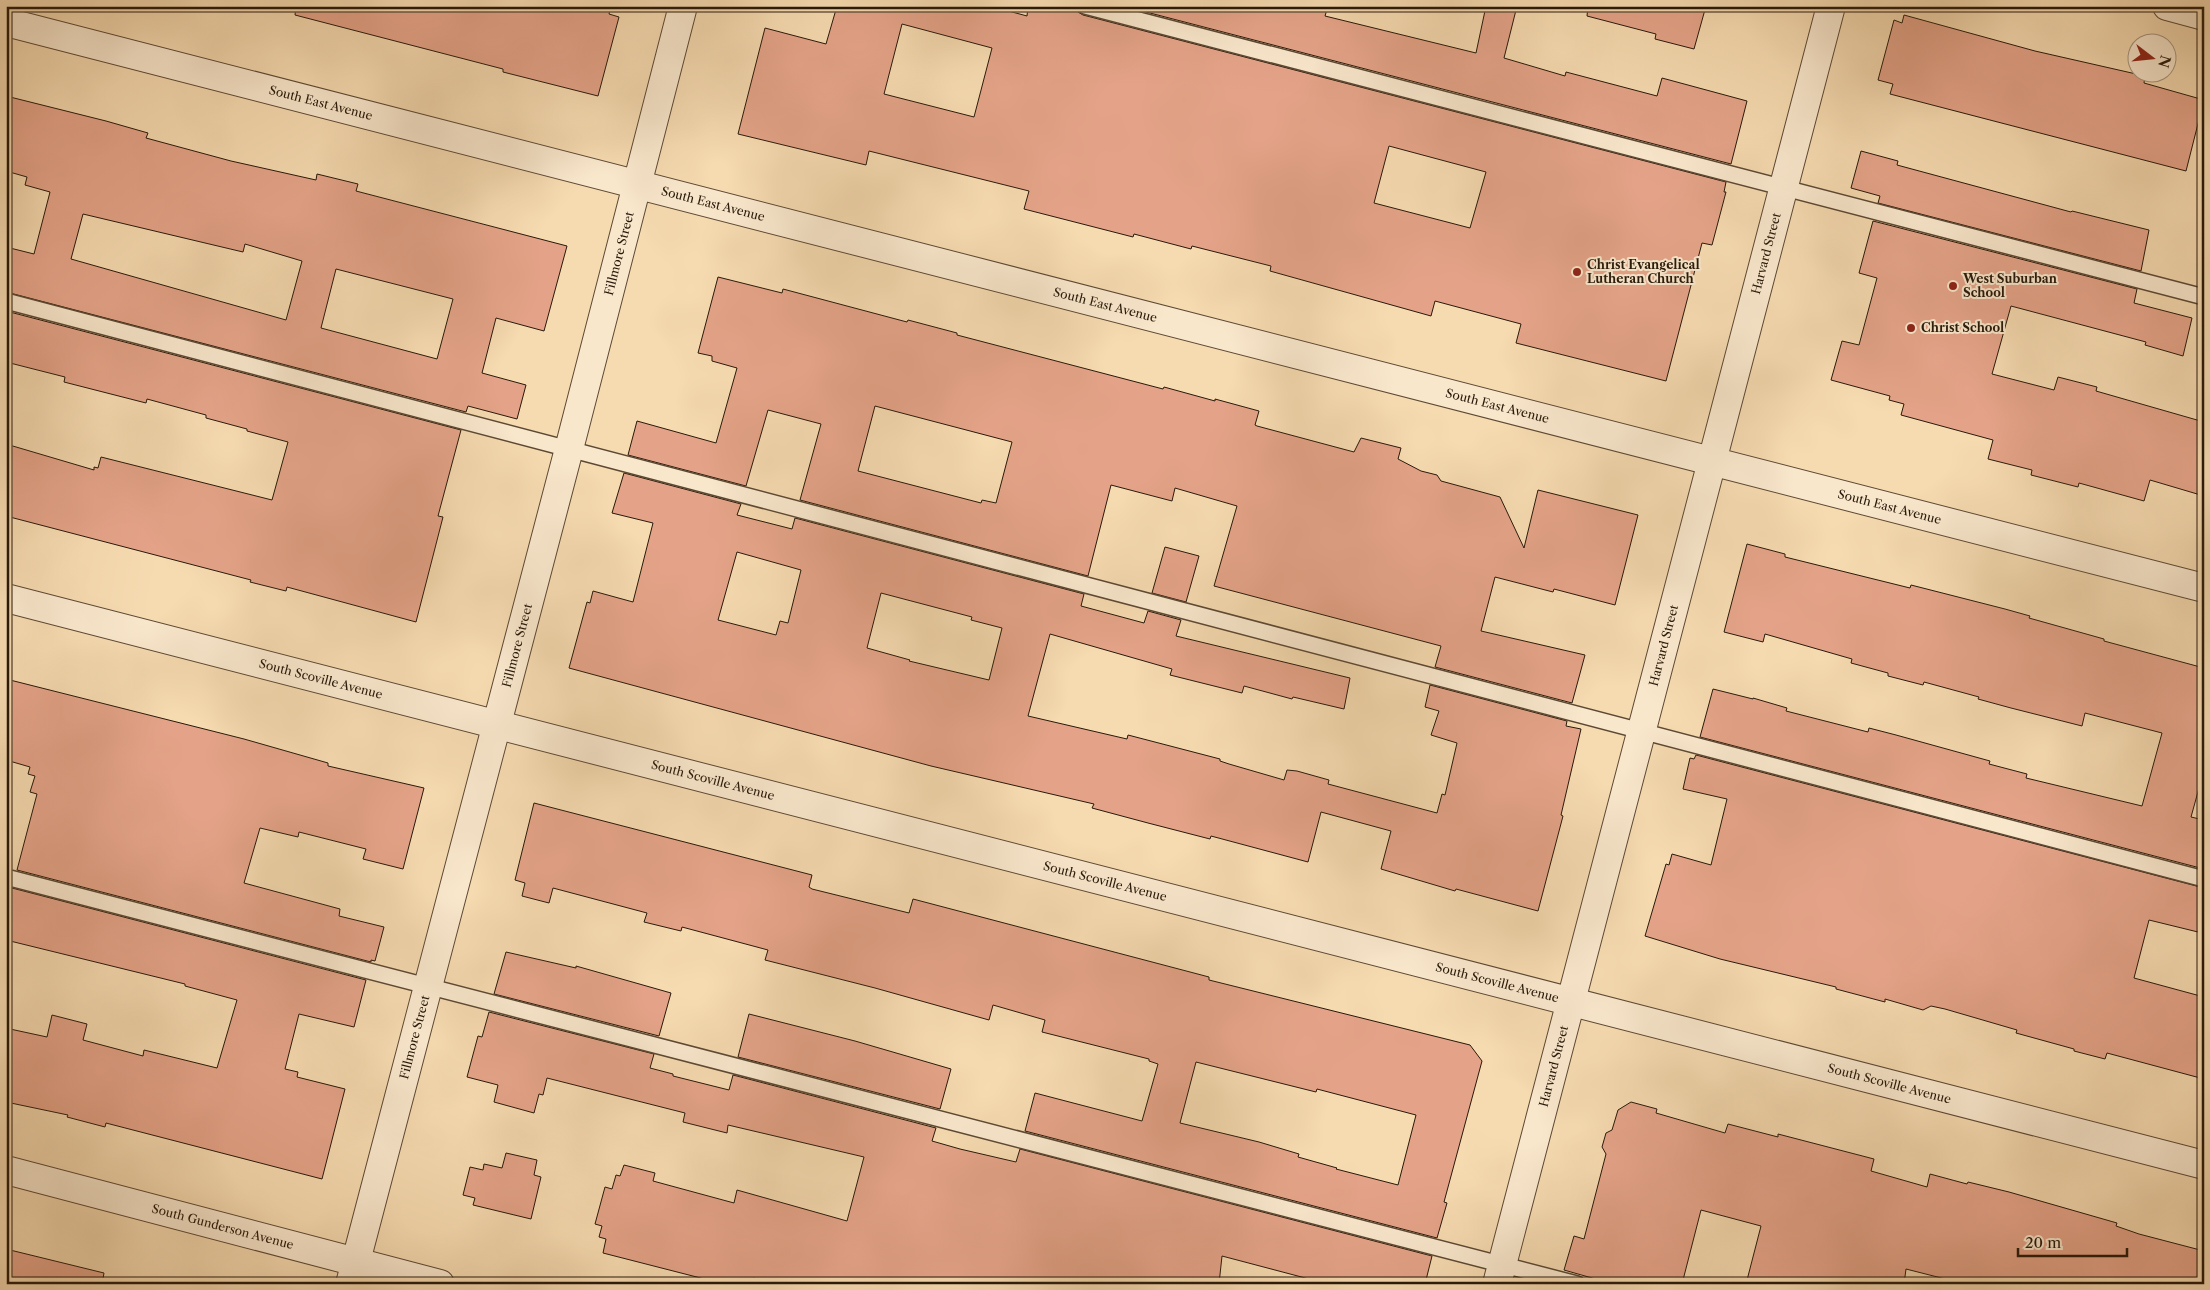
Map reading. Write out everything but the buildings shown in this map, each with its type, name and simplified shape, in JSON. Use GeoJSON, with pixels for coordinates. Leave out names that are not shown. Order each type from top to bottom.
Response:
{"type":"FeatureCollection","features":[{"type":"Feature","properties":{"kind":"street","name":"Fillmore Street"},"geometry":{"type":"LineString","coordinates":[[353,1273],[683,6]]}},
{"type":"Feature","properties":{"kind":"street","name":"Harvard Street"},"geometry":{"type":"LineString","coordinates":[[1500,1274],[1831,6]]}},
{"type":"Feature","properties":{"kind":"street"},"geometry":{"type":"LineString","coordinates":[[2167,6],[2204,16]]}},
{"type":"Feature","properties":{"kind":"street","name":"South East Avenue"},"geometry":{"type":"LineString","coordinates":[[6,22],[1713,460],[2204,588]]}},
{"type":"Feature","properties":{"kind":"street","name":"South Scoville Avenue"},"geometry":{"type":"LineString","coordinates":[[6,598],[2204,1165]]}},
{"type":"Feature","properties":{"kind":"street","name":"South Gunderson Avenue"},"geometry":{"type":"LineString","coordinates":[[6,1170],[353,1273],[440,1284]]}},
{"type":"Feature","properties":{"kind":"lane"},"geometry":{"type":"LineString","coordinates":[[1085,6],[2204,297]]}},
{"type":"Feature","properties":{"kind":"lane"},"geometry":{"type":"LineString","coordinates":[[6,301],[2204,878]]}},
{"type":"Feature","properties":{"kind":"lane"},"geometry":{"type":"LineString","coordinates":[[6,878],[429,987],[1500,1274],[1577,1284]]}},
{"type":"Feature","properties":{"kind":"place","name":"Christ Evangelical Lutheran Church"},"geometry":{"type":"Point","coordinates":[1577,272]}},
{"type":"Feature","properties":{"kind":"place","name":"West Suburban School"},"geometry":{"type":"Point","coordinates":[1953,286]}},
{"type":"Feature","properties":{"kind":"place","name":"Christ School"},"geometry":{"type":"Point","coordinates":[1911,328]}}]}
